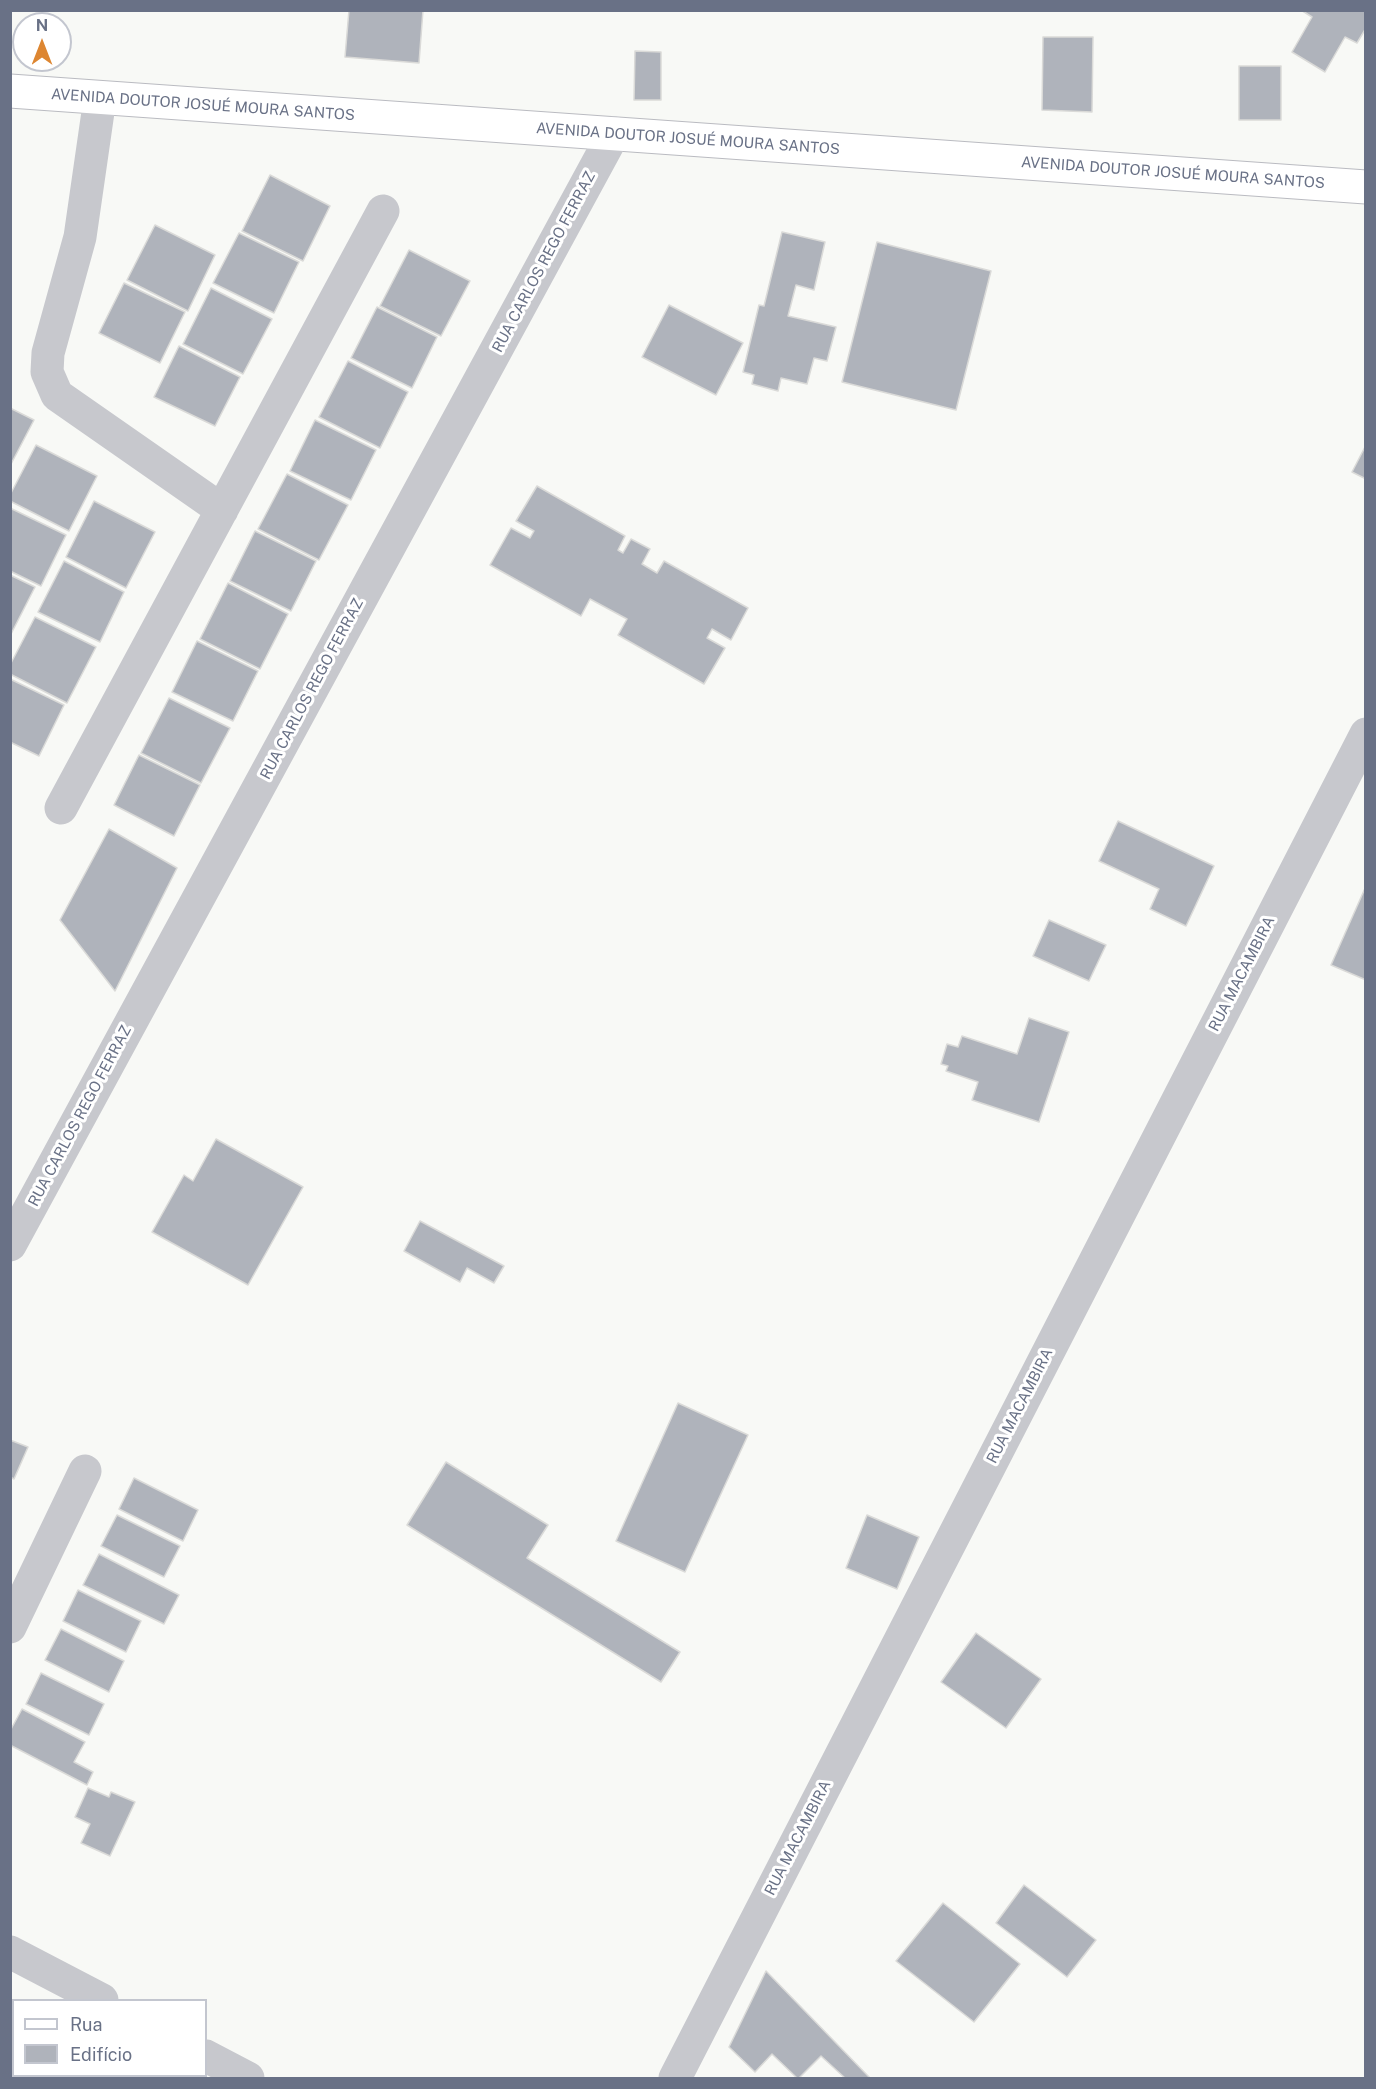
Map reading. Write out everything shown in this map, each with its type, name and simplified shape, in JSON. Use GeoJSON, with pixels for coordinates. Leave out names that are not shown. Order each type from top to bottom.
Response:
{"type":"FeatureCollection","features":[{"type":"Feature","properties":{"kind":"main road","name":"AVENIDA DOUTOR JOSUÉ MOURA SANTOS"},"geometry":{"type":"LineString","coordinates":[[10,92],[1365,187]]}},
{"type":"Feature","properties":{"kind":"street"},"geometry":{"type":"LineString","coordinates":[[100,98],[80,237],[48,353],[46,372],[57,395],[222,510]]}},
{"type":"Feature","properties":{"kind":"street","name":"RUA CARLOS REGO FERRAZ"},"geometry":{"type":"LineString","coordinates":[[10,1245],[614,133]]}},
{"type":"Feature","properties":{"kind":"street"},"geometry":{"type":"LineString","coordinates":[[61,808],[383,211]]}},
{"type":"Feature","properties":{"kind":"street","name":"RUA MACAMBIRA"},"geometry":{"type":"LineString","coordinates":[[675,2079],[1365,734]]}},
{"type":"Feature","properties":{"kind":"street"},"geometry":{"type":"LineString","coordinates":[[10,1627],[85,1471]]}},
{"type":"Feature","properties":{"kind":"street"},"geometry":{"type":"LineString","coordinates":[[10,1952],[98,1999]]}},
{"type":"Feature","properties":{"kind":"street"},"geometry":{"type":"LineString","coordinates":[[207,2057],[248,2079]]}},
{"type":"Feature","properties":{"kind":"building"},"geometry":{"type":"Polygon","coordinates":[[[349,10],[423,10],[419,63],[345,57],[349,10]]]}},
{"type":"Feature","properties":{"kind":"building"},"geometry":{"type":"Polygon","coordinates":[[[1301,10],[1366,10],[1366,28],[1357,43],[1345,37],[1325,72],[1292,52],[1312,17],[1301,10]]]}},
{"type":"Feature","properties":{"kind":"building"},"geometry":{"type":"Polygon","coordinates":[[[1043,37],[1093,37],[1092,112],[1042,110],[1043,37]]]}},
{"type":"Feature","properties":{"kind":"building"},"geometry":{"type":"Polygon","coordinates":[[[635,51],[661,52],[661,100],[634,100],[635,51]]]}},
{"type":"Feature","properties":{"kind":"building"},"geometry":{"type":"Polygon","coordinates":[[[1239,66],[1281,66],[1281,120],[1239,120],[1239,66]]]}},
{"type":"Feature","properties":{"kind":"building"},"geometry":{"type":"Polygon","coordinates":[[[270,175],[330,206],[303,261],[242,231],[270,175]]]}},
{"type":"Feature","properties":{"kind":"building"},"geometry":{"type":"Polygon","coordinates":[[[155,225],[215,255],[188,311],[127,280],[155,225]]]}},
{"type":"Feature","properties":{"kind":"building"},"geometry":{"type":"Polygon","coordinates":[[[782,232],[825,242],[814,290],[796,285],[788,316],[836,327],[827,361],[814,358],[807,384],[781,378],[778,391],[752,384],[754,375],[743,372],[759,305],[764,306],[782,232]]]}},
{"type":"Feature","properties":{"kind":"building"},"geometry":{"type":"Polygon","coordinates":[[[239,233],[299,262],[274,313],[213,283],[239,233]]]}},
{"type":"Feature","properties":{"kind":"building"},"geometry":{"type":"Polygon","coordinates":[[[877,242],[991,271],[956,410],[842,382],[877,242]]]}},
{"type":"Feature","properties":{"kind":"building"},"geometry":{"type":"Polygon","coordinates":[[[409,250],[470,281],[441,336],[380,306],[409,250]]]}},
{"type":"Feature","properties":{"kind":"building"},"geometry":{"type":"Polygon","coordinates":[[[124,283],[185,312],[160,363],[99,333],[124,283]]]}},
{"type":"Feature","properties":{"kind":"building"},"geometry":{"type":"Polygon","coordinates":[[[211,288],[272,319],[243,374],[183,344],[211,288]]]}},
{"type":"Feature","properties":{"kind":"building"},"geometry":{"type":"Polygon","coordinates":[[[669,305],[743,343],[716,395],[642,357],[669,305]]]}},
{"type":"Feature","properties":{"kind":"building"},"geometry":{"type":"Polygon","coordinates":[[[377,307],[437,337],[412,388],[351,358],[377,307]]]}},
{"type":"Feature","properties":{"kind":"building"},"geometry":{"type":"Polygon","coordinates":[[[179,346],[240,377],[215,426],[154,397],[179,346]]]}},
{"type":"Feature","properties":{"kind":"building"},"geometry":{"type":"Polygon","coordinates":[[[348,361],[408,392],[380,448],[319,417],[348,361]]]}},
{"type":"Feature","properties":{"kind":"building"},"geometry":{"type":"Polygon","coordinates":[[[10,408],[34,420],[10,466],[10,408]]]}},
{"type":"Feature","properties":{"kind":"building"},"geometry":{"type":"Polygon","coordinates":[[[315,420],[376,450],[351,500],[290,471],[315,420]]]}},
{"type":"Feature","properties":{"kind":"building"},"geometry":{"type":"Polygon","coordinates":[[[36,445],[97,476],[69,531],[10,501],[10,495],[36,445]]]}},
{"type":"Feature","properties":{"kind":"building"},"geometry":{"type":"Polygon","coordinates":[[[1366,445],[1366,479],[1352,472],[1366,445]]]}},
{"type":"Feature","properties":{"kind":"building"},"geometry":{"type":"Polygon","coordinates":[[[287,474],[348,505],[319,560],[258,529],[287,474]]]}},
{"type":"Feature","properties":{"kind":"building"},"geometry":{"type":"Polygon","coordinates":[[[537,486],[625,536],[618,550],[623,553],[631,539],[650,549],[642,564],[657,573],[664,561],[748,608],[731,640],[712,629],[707,638],[725,648],[704,684],[618,635],[627,619],[590,599],[581,616],[490,565],[511,528],[530,538],[534,531],[516,521],[537,486]]]}},
{"type":"Feature","properties":{"kind":"building"},"geometry":{"type":"Polygon","coordinates":[[[94,501],[155,532],[126,588],[66,557],[94,501]]]}},
{"type":"Feature","properties":{"kind":"building"},"geometry":{"type":"Polygon","coordinates":[[[10,508],[66,535],[41,586],[10,571],[10,508]]]}},
{"type":"Feature","properties":{"kind":"building"},"geometry":{"type":"Polygon","coordinates":[[[255,531],[316,561],[291,611],[230,581],[255,531]]]}},
{"type":"Feature","properties":{"kind":"building"},"geometry":{"type":"Polygon","coordinates":[[[64,561],[124,592],[100,642],[38,612],[64,561]]]}},
{"type":"Feature","properties":{"kind":"building"},"geometry":{"type":"Polygon","coordinates":[[[10,575],[35,587],[10,636],[10,575]]]}},
{"type":"Feature","properties":{"kind":"building"},"geometry":{"type":"Polygon","coordinates":[[[228,583],[288,614],[260,669],[200,639],[228,583]]]}},
{"type":"Feature","properties":{"kind":"building"},"geometry":{"type":"Polygon","coordinates":[[[35,617],[96,647],[67,703],[10,674],[10,665],[35,617]]]}},
{"type":"Feature","properties":{"kind":"building"},"geometry":{"type":"Polygon","coordinates":[[[197,641],[258,671],[233,721],[172,692],[197,641]]]}},
{"type":"Feature","properties":{"kind":"building"},"geometry":{"type":"Polygon","coordinates":[[[10,679],[64,705],[39,756],[10,742],[10,679]]]}},
{"type":"Feature","properties":{"kind":"building"},"geometry":{"type":"Polygon","coordinates":[[[169,698],[230,728],[201,783],[141,753],[169,698]]]}},
{"type":"Feature","properties":{"kind":"building"},"geometry":{"type":"Polygon","coordinates":[[[139,755],[200,785],[174,836],[114,805],[139,755]]]}},
{"type":"Feature","properties":{"kind":"building"},"geometry":{"type":"Polygon","coordinates":[[[1118,821],[1214,866],[1186,926],[1150,909],[1159,889],[1099,861],[1118,821]]]}},
{"type":"Feature","properties":{"kind":"building"},"geometry":{"type":"Polygon","coordinates":[[[109,829],[177,868],[115,991],[60,920],[109,829]]]}},
{"type":"Feature","properties":{"kind":"building"},"geometry":{"type":"Polygon","coordinates":[[[1366,886],[1366,980],[1331,965],[1366,886]]]}},
{"type":"Feature","properties":{"kind":"building"},"geometry":{"type":"Polygon","coordinates":[[[1049,920],[1106,945],[1089,981],[1033,956],[1049,920]]]}},
{"type":"Feature","properties":{"kind":"building"},"geometry":{"type":"Polygon","coordinates":[[[1029,1018],[1069,1032],[1039,1122],[972,1100],[978,1082],[946,1071],[948,1066],[941,1064],[947,1044],[958,1047],[962,1036],[1017,1054],[1029,1018]]]}},
{"type":"Feature","properties":{"kind":"building"},"geometry":{"type":"Polygon","coordinates":[[[216,1139],[303,1187],[248,1285],[152,1232],[184,1175],[193,1181],[216,1139]]]}},
{"type":"Feature","properties":{"kind":"building"},"geometry":{"type":"Polygon","coordinates":[[[420,1221],[504,1266],[494,1283],[467,1268],[460,1282],[404,1251],[420,1221]]]}},
{"type":"Feature","properties":{"kind":"building"},"geometry":{"type":"Polygon","coordinates":[[[678,1403],[748,1435],[685,1572],[616,1541],[678,1403]]]}},
{"type":"Feature","properties":{"kind":"building"},"geometry":{"type":"Polygon","coordinates":[[[10,1440],[28,1447],[14,1479],[10,1477],[10,1440]]]}},
{"type":"Feature","properties":{"kind":"building"},"geometry":{"type":"Polygon","coordinates":[[[446,1462],[548,1525],[527,1558],[680,1652],[661,1682],[407,1525],[446,1462]]]}},
{"type":"Feature","properties":{"kind":"building"},"geometry":{"type":"Polygon","coordinates":[[[134,1478],[198,1510],[183,1541],[119,1509],[134,1478]]]}},
{"type":"Feature","properties":{"kind":"building"},"geometry":{"type":"Polygon","coordinates":[[[117,1515],[180,1546],[164,1577],[101,1546],[117,1515]]]}},
{"type":"Feature","properties":{"kind":"building"},"geometry":{"type":"Polygon","coordinates":[[[867,1515],[919,1537],[897,1589],[846,1568],[867,1515]]]}},
{"type":"Feature","properties":{"kind":"building"},"geometry":{"type":"Polygon","coordinates":[[[99,1554],[179,1595],[164,1624],[83,1585],[99,1554]]]}},
{"type":"Feature","properties":{"kind":"building"},"geometry":{"type":"Polygon","coordinates":[[[78,1590],[141,1621],[126,1652],[63,1621],[78,1590]]]}},
{"type":"Feature","properties":{"kind":"building"},"geometry":{"type":"Polygon","coordinates":[[[61,1629],[124,1661],[109,1692],[45,1660],[61,1629]]]}},
{"type":"Feature","properties":{"kind":"building"},"geometry":{"type":"Polygon","coordinates":[[[976,1633],[1041,1679],[1006,1728],[941,1682],[976,1633]]]}},
{"type":"Feature","properties":{"kind":"building"},"geometry":{"type":"Polygon","coordinates":[[[41,1673],[104,1704],[89,1735],[26,1704],[41,1673]]]}},
{"type":"Feature","properties":{"kind":"building"},"geometry":{"type":"Polygon","coordinates":[[[22,1709],[85,1742],[74,1762],[93,1772],[87,1785],[10,1745],[10,1731],[22,1709]]]}},
{"type":"Feature","properties":{"kind":"building"},"geometry":{"type":"Polygon","coordinates":[[[88,1788],[109,1797],[111,1792],[135,1802],[110,1856],[81,1843],[90,1824],[75,1817],[88,1788]]]}},
{"type":"Feature","properties":{"kind":"building"},"geometry":{"type":"Polygon","coordinates":[[[1024,1885],[1096,1940],[1067,1977],[996,1923],[1024,1885]]]}},
{"type":"Feature","properties":{"kind":"building"},"geometry":{"type":"Polygon","coordinates":[[[943,1903],[1020,1964],[974,2022],[896,1961],[943,1903]]]}},
{"type":"Feature","properties":{"kind":"building"},"geometry":{"type":"Polygon","coordinates":[[[766,1971],[870,2078],[845,2078],[821,2056],[799,2078],[772,2054],[755,2072],[729,2047],[766,1971]]]}}]}
